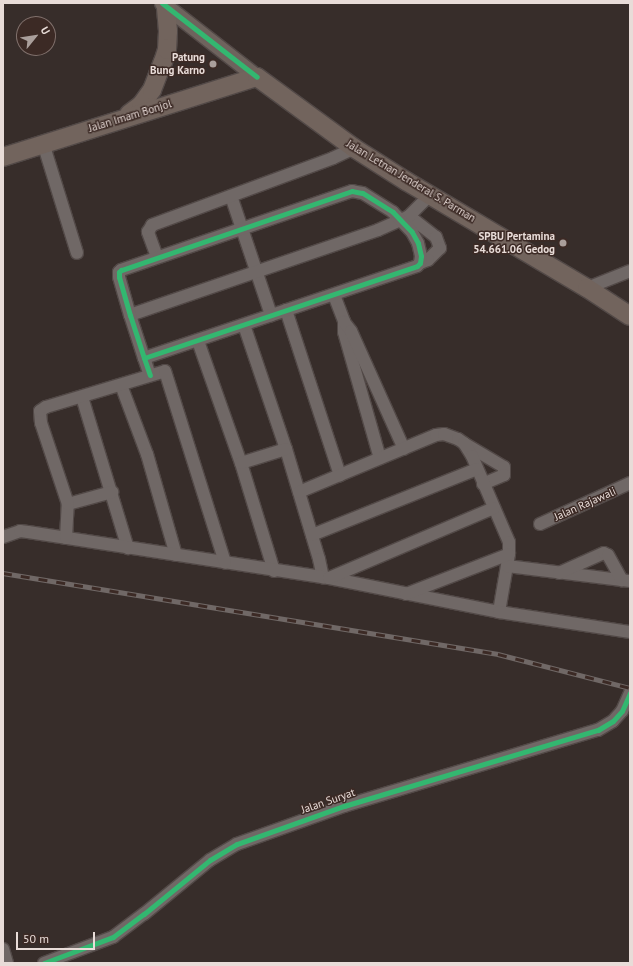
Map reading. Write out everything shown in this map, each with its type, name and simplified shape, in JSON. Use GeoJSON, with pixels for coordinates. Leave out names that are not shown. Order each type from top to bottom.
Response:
{"type":"FeatureCollection","features":[{"type":"Feature","properties":{"kind":"highway"},"geometry":{"type":"LineString","coordinates":[[124,118],[141,104],[152,90],[160,70],[167,50],[168,31],[164,4]]}},
{"type":"Feature","properties":{"kind":"highway","name":"Jalan Imam Bonjol"},"geometry":{"type":"LineString","coordinates":[[3,157],[42,143],[258,78]]}},
{"type":"Feature","properties":{"kind":"highway","name":"Jalan Letnan Jenderal S. Parman"},"geometry":{"type":"LineString","coordinates":[[258,78],[354,148],[429,196],[587,288],[630,316]]}},
{"type":"Feature","properties":{"kind":"main road"},"geometry":{"type":"LineString","coordinates":[[164,4],[258,78]]}},
{"type":"Feature","properties":{"kind":"street"},"geometry":{"type":"LineString","coordinates":[[42,143],[77,253]]}},
{"type":"Feature","properties":{"kind":"street"},"geometry":{"type":"LineString","coordinates":[[157,257],[148,232],[152,225],[333,158],[354,148]]}},
{"type":"Feature","properties":{"kind":"street"},"geometry":{"type":"LineString","coordinates":[[144,358],[417,266],[428,260],[440,248],[436,237],[409,216],[383,205],[362,192],[352,191],[157,257],[119,272],[119,277],[130,315],[144,358],[150,375]]}},
{"type":"Feature","properties":{"kind":"street"},"geometry":{"type":"LineString","coordinates":[[231,196],[271,315]]}},
{"type":"Feature","properties":{"kind":"street"},"geometry":{"type":"LineString","coordinates":[[130,315],[353,239],[409,216],[429,196]]}},
{"type":"Feature","properties":{"kind":"street"},"geometry":{"type":"LineString","coordinates":[[409,216],[412,232],[418,243],[421,256],[420,264]]}},
{"type":"Feature","properties":{"kind":"street"},"geometry":{"type":"LineString","coordinates":[[587,288],[630,271]]}},
{"type":"Feature","properties":{"kind":"street"},"geometry":{"type":"LineString","coordinates":[[334,295],[344,321],[351,331],[404,449]]}},
{"type":"Feature","properties":{"kind":"street"},"geometry":{"type":"LineString","coordinates":[[286,310],[340,475]]}},
{"type":"Feature","properties":{"kind":"street"},"geometry":{"type":"LineString","coordinates":[[344,321],[344,332],[380,458]]}},
{"type":"Feature","properties":{"kind":"street"},"geometry":{"type":"LineString","coordinates":[[244,325],[286,449],[326,578]]}},
{"type":"Feature","properties":{"kind":"street"},"geometry":{"type":"LineString","coordinates":[[198,341],[241,463],[274,571]]}},
{"type":"Feature","properties":{"kind":"street"},"geometry":{"type":"LineString","coordinates":[[159,354],[225,563]]}},
{"type":"Feature","properties":{"kind":"street"},"geometry":{"type":"LineString","coordinates":[[66,538],[68,504],[41,423],[40,410],[165,371]]}},
{"type":"Feature","properties":{"kind":"street"},"geometry":{"type":"LineString","coordinates":[[121,385],[147,454],[176,555]]}},
{"type":"Feature","properties":{"kind":"street"},"geometry":{"type":"LineString","coordinates":[[82,397],[128,548]]}},
{"type":"Feature","properties":{"kind":"street"},"geometry":{"type":"LineString","coordinates":[[299,492],[380,458],[444,434],[464,443],[504,467],[504,475],[483,484]]}},
{"type":"Feature","properties":{"kind":"street"},"geometry":{"type":"LineString","coordinates":[[464,443],[509,542],[508,560],[499,612]]}},
{"type":"Feature","properties":{"kind":"street"},"geometry":{"type":"LineString","coordinates":[[241,463],[286,449]]}},
{"type":"Feature","properties":{"kind":"street"},"geometry":{"type":"LineString","coordinates":[[312,535],[477,469]]}},
{"type":"Feature","properties":{"kind":"street","name":"Jalan Rajawali"},"geometry":{"type":"LineString","coordinates":[[540,524],[630,483]]}},
{"type":"Feature","properties":{"kind":"street"},"geometry":{"type":"LineString","coordinates":[[68,504],[112,492]]}},
{"type":"Feature","properties":{"kind":"street"},"geometry":{"type":"LineString","coordinates":[[326,578],[494,508]]}},
{"type":"Feature","properties":{"kind":"street"},"geometry":{"type":"LineString","coordinates":[[3,537],[20,531],[326,578],[499,612],[630,632]]}},
{"type":"Feature","properties":{"kind":"street"},"geometry":{"type":"LineString","coordinates":[[558,574],[604,553],[608,555],[626,581]]}},
{"type":"Feature","properties":{"kind":"street"},"geometry":{"type":"LineString","coordinates":[[406,594],[508,560],[558,574],[626,581]]}},
{"type":"Feature","properties":{"kind":"street","name":"Jalan Suryat"},"geometry":{"type":"LineString","coordinates":[[44,963],[113,937],[144,914],[210,860],[237,844],[344,806],[598,730],[613,721],[622,711],[630,693]]}},
{"type":"Feature","properties":{"kind":"street"},"geometry":{"type":"LineString","coordinates":[[3,948],[7,963]]}},
{"type":"Feature","properties":{"kind":"railway"},"geometry":{"type":"LineString","coordinates":[[3,573],[498,654],[630,688]]}},
{"type":"Feature","properties":{"kind":"cycle path"},"geometry":{"type":"LineString","coordinates":[[162,3],[257,77]]}},
{"type":"Feature","properties":{"kind":"cycle path"},"geometry":{"type":"LineString","coordinates":[[144,358],[417,266],[420,263],[421,256],[418,243],[412,232],[393,212],[362,193],[352,191],[121,270],[119,272],[119,277],[130,315],[144,358],[150,375]]}},
{"type":"Feature","properties":{"kind":"cycle path"},"geometry":{"type":"LineString","coordinates":[[44,963],[113,937],[144,914],[210,860],[237,844],[344,806],[598,730],[613,721],[622,711],[630,693]]}},
{"type":"Feature","properties":{"kind":"place","name":"Patung Bung Karno"},"geometry":{"type":"Point","coordinates":[213,64]}},
{"type":"Feature","properties":{"kind":"place","name":"SPBU Pertamina 54.661.06 Gedog"},"geometry":{"type":"Point","coordinates":[563,243]}}]}
